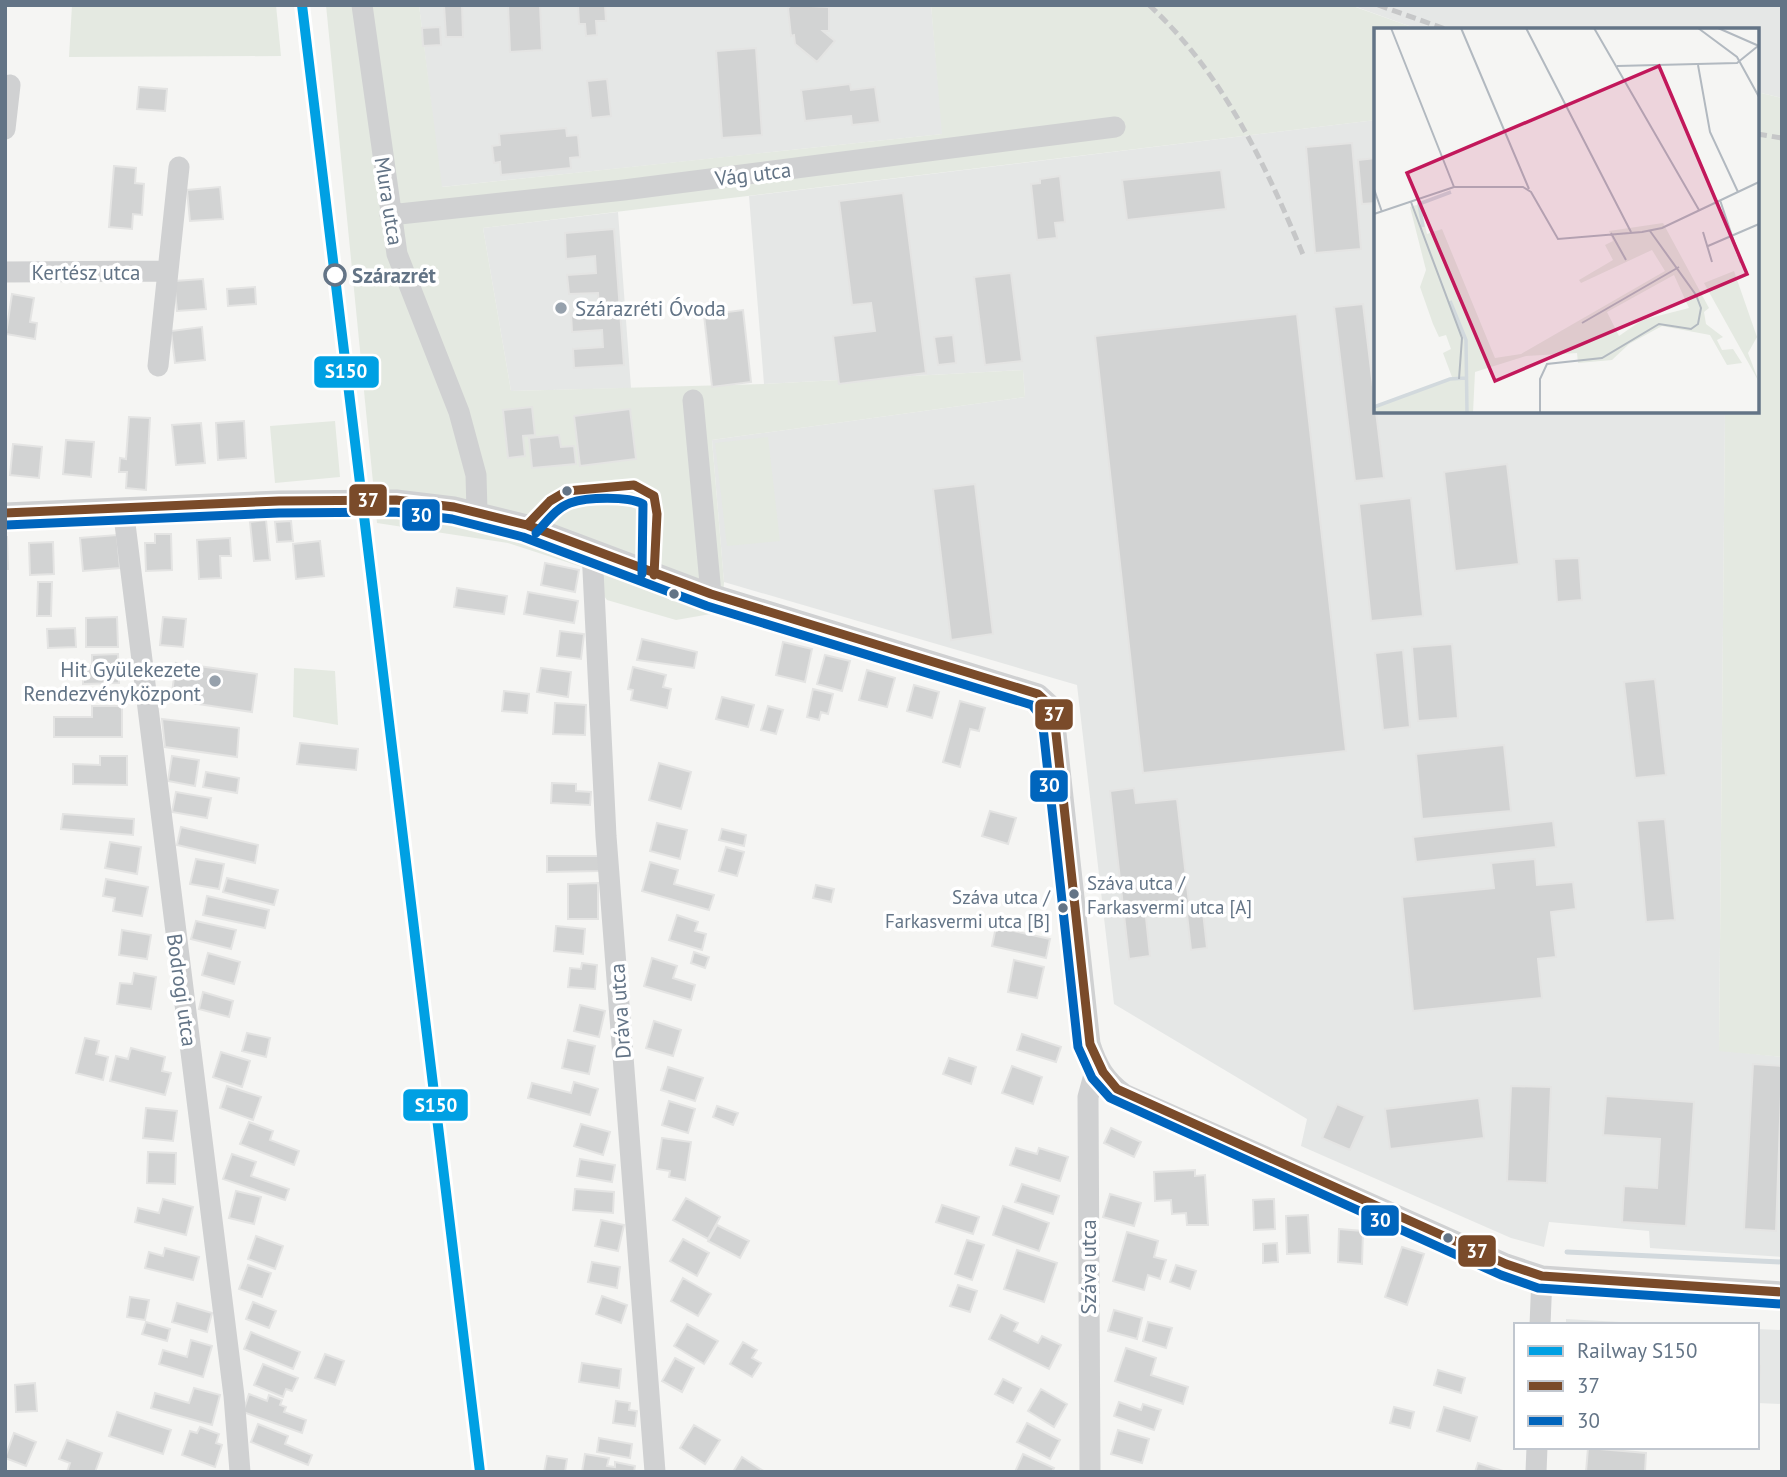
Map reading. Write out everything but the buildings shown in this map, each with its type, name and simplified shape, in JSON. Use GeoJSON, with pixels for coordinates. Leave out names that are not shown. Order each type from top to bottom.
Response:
{"type":"FeatureCollection","features":[{"type":"Feature","properties":{"kind":"street","name":"Mura utca"},"geometry":{"type":"LineString","coordinates":[[362,5],[390,215],[404,278],[459,412],[476,475],[477,511]]}},
{"type":"Feature","properties":{"kind":"street"},"geometry":{"type":"LineString","coordinates":[[5,129],[10,85]]}},
{"type":"Feature","properties":{"kind":"street","name":"Vág utca"},"geometry":{"type":"LineString","coordinates":[[390,215],[624,190],[1115,127]]}},
{"type":"Feature","properties":{"kind":"street"},"geometry":{"type":"LineString","coordinates":[[158,366],[179,167]]}},
{"type":"Feature","properties":{"kind":"street","name":"Kertész utca"},"geometry":{"type":"LineString","coordinates":[[5,272],[167,271]]}},
{"type":"Feature","properties":{"kind":"street"},"geometry":{"type":"LineString","coordinates":[[693,400],[711,594]]}},
{"type":"Feature","properties":{"kind":"street"},"geometry":{"type":"LineString","coordinates":[[5,513],[279,501],[396,500],[477,511],[527,525],[711,594],[1038,694],[1049,704],[1054,715],[1090,1044],[1097,1064],[1111,1084],[1124,1094],[1506,1264],[1542,1276],[1782,1292]]}},
{"type":"Feature","properties":{"kind":"street","name":"Bodrogi utca"},"geometry":{"type":"LineString","coordinates":[[123,508],[231,1370],[240,1472]]}},
{"type":"Feature","properties":{"kind":"street","name":"Dráva utca"},"geometry":{"type":"LineString","coordinates":[[592,550],[606,836],[655,1472]]}},
{"type":"Feature","properties":{"kind":"street","name":"Száva utca"},"geometry":{"type":"LineString","coordinates":[[1090,1472],[1088,1097],[1097,1064]]}},
{"type":"Feature","properties":{"kind":"street"},"geometry":{"type":"LineString","coordinates":[[1540,1323],[1542,1276]]}},
{"type":"Feature","properties":{"kind":"street"},"geometry":{"type":"LineString","coordinates":[[1536,1472],[1537,1449]]}},
{"type":"Feature","properties":{"kind":"shaded area"},"geometry":{"type":"Polygon","coordinates":[[[72,5],[276,5],[281,56],[69,57],[72,5]]]}},
{"type":"Feature","properties":{"kind":"shaded area"},"geometry":{"type":"Polygon","coordinates":[[[326,5],[419,5],[442,187],[942,134],[931,5],[1350,5],[1414,28],[1374,28],[1374,120],[483,228],[511,391],[764,384],[1023,370],[1025,397],[712,440],[724,582],[722,612],[676,620],[607,600],[582,567],[508,543],[377,523],[326,5]]]}},
{"type":"Feature","properties":{"kind":"shaded area"},"geometry":{"type":"Polygon","coordinates":[[[419,5],[931,5],[943,134],[441,187],[419,5]]]}},
{"type":"Feature","properties":{"kind":"shaded area"},"geometry":{"type":"Polygon","coordinates":[[[1351,5],[1782,5],[1782,98],[1759,92],[1759,28],[1414,28],[1351,5]]]}},
{"type":"Feature","properties":{"kind":"shaded area"},"geometry":{"type":"Polygon","coordinates":[[[1759,92],[1782,98],[1782,1057],[1719,1051],[1725,413],[1759,413],[1759,92]]]}},
{"type":"Feature","properties":{"kind":"shaded area"},"geometry":{"type":"Polygon","coordinates":[[[1374,120],[1374,413],[1725,413],[1719,1050],[1782,1057],[1782,1257],[1650,1248],[1649,1231],[1549,1222],[1544,1247],[1511,1238],[1301,1146],[1307,1119],[1114,1004],[1077,685],[724,582],[712,440],[1025,397],[1023,370],[764,384],[749,196],[1374,120]]]}},
{"type":"Feature","properties":{"kind":"shaded area","name":"Szárazréti Óvoda"},"geometry":{"type":"Polygon","coordinates":[[[618,212],[631,388],[511,391],[483,228],[618,212]]]}},
{"type":"Feature","properties":{"kind":"shaded area"},"geometry":{"type":"Polygon","coordinates":[[[335,421],[340,477],[275,483],[270,426],[335,421]]]}},
{"type":"Feature","properties":{"kind":"shaded area"},"geometry":{"type":"Polygon","coordinates":[[[768,437],[780,541],[727,546],[715,443],[768,437]]]}},
{"type":"Feature","properties":{"kind":"shaded area"},"geometry":{"type":"Polygon","coordinates":[[[294,668],[335,671],[338,725],[293,717],[294,668]]]}},
{"type":"Feature","properties":{"kind":"shaded area"},"geometry":{"type":"Polygon","coordinates":[[[1566,1319],[1639,1323],[1566,1323],[1566,1319]]]}},
{"type":"Feature","properties":{"kind":"shaded area"},"geometry":{"type":"Polygon","coordinates":[[[1759,1329],[1782,1330],[1782,1404],[1759,1403],[1759,1329]]]}},
{"type":"Feature","properties":{"kind":"waterway"},"geometry":{"type":"LineString","coordinates":[[1567,1252],[1782,1262]]}},
{"type":"Feature","properties":{"kind":"railway"},"geometry":{"type":"LineString","coordinates":[[1149,5],[1199,60],[1221,91],[1258,155],[1304,257]]}},
{"type":"Feature","properties":{"kind":"railway"},"geometry":{"type":"LineString","coordinates":[[1378,5],[1442,28]]}},
{"type":"Feature","properties":{"kind":"railway"},"geometry":{"type":"LineString","coordinates":[[1759,134],[1782,138]]}},
{"type":"Feature","properties":{"kind":"rail line","name":"S150"},"geometry":{"type":"LineString","coordinates":[[302,5],[480,1472]]}},
{"type":"Feature","properties":{"kind":"transit line","name":"37"},"geometry":{"type":"LineString","coordinates":[[527,525],[550,501],[567,491],[634,485],[654,496],[657,514],[654,575]]}},
{"type":"Feature","properties":{"kind":"transit line","name":"30"},"geometry":{"type":"LineString","coordinates":[[536,533],[560,508],[570,503],[597,499],[636,501],[643,504],[642,574]]}},
{"type":"Feature","properties":{"kind":"transit line","name":"37"},"geometry":{"type":"LineString","coordinates":[[5,513],[279,501],[396,500],[454,507],[527,525],[711,594],[1038,694],[1049,704],[1054,715],[1090,1044],[1103,1072],[1117,1089],[1506,1264],[1542,1276],[1782,1292]]}},
{"type":"Feature","properties":{"kind":"transit line","name":"30"},"geometry":{"type":"LineString","coordinates":[[6,525],[279,513],[395,512],[452,519],[523,537],[707,606],[1032,705],[1042,718],[1078,1047],[1092,1078],[1110,1098],[1501,1275],[1538,1288],[1781,1304]]}},
{"type":"Feature","properties":{"kind":"place","name":"Szárazrét"},"geometry":{"type":"Point","coordinates":[335,275]}},
{"type":"Feature","properties":{"kind":"place","name":"Szárazréti Óvoda"},"geometry":{"type":"Point","coordinates":[561,308]}},
{"type":"Feature","properties":{"kind":"place","name":"Hit Gyülekezete Rendezvényközpont"},"geometry":{"type":"Point","coordinates":[215,681]}},
{"type":"Feature","properties":{"kind":"place","name":"Száva utca / Farkasvermi utca [A]"},"geometry":{"type":"Point","coordinates":[1074,894]}},
{"type":"Feature","properties":{"kind":"place","name":"Száva utca / Farkasvermi utca [B]"},"geometry":{"type":"Point","coordinates":[1063,908]}}]}
